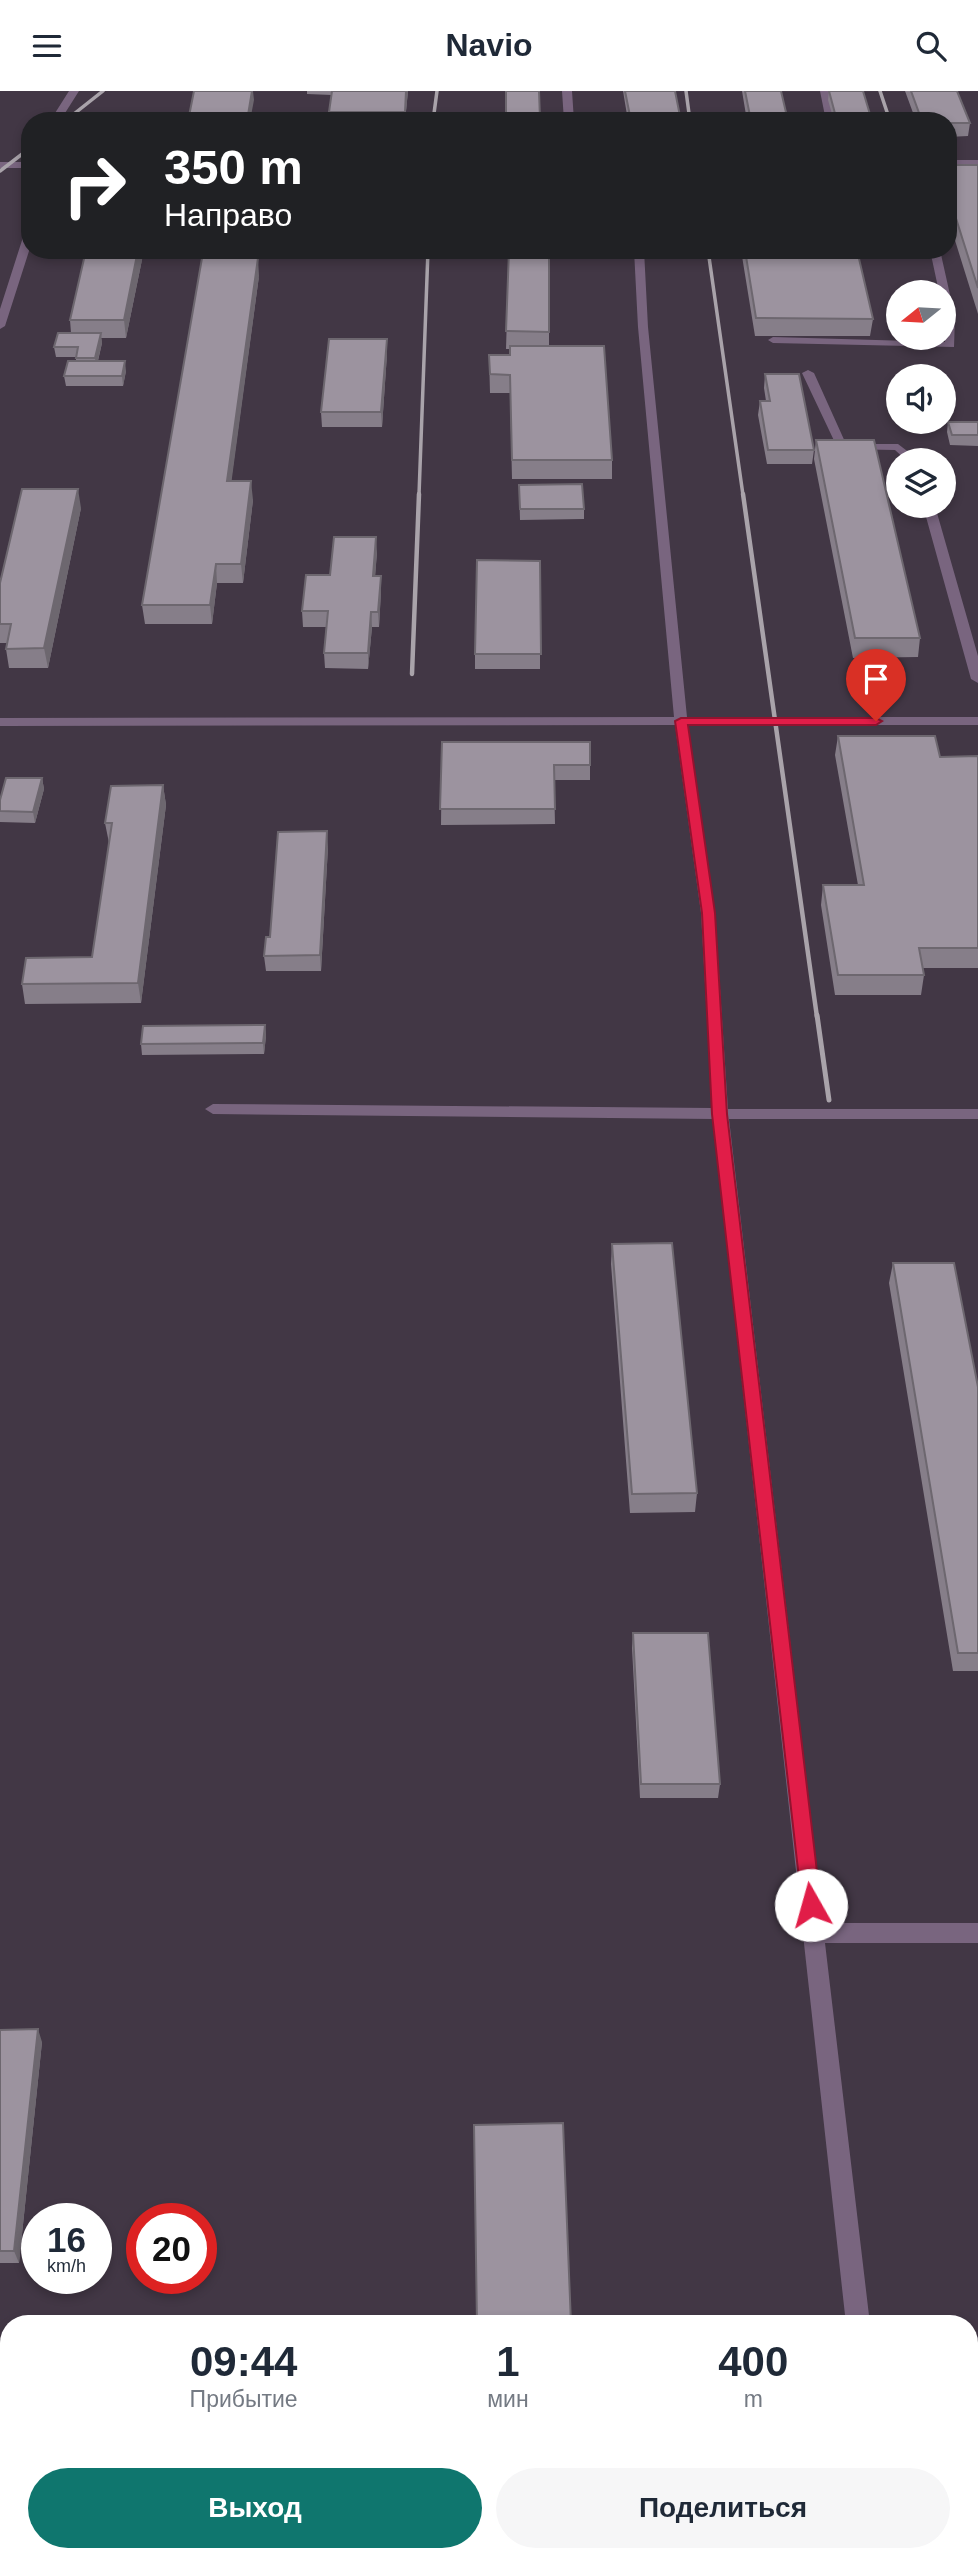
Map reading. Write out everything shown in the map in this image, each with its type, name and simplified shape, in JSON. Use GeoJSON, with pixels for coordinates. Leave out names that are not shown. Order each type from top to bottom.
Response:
{"type":"FeatureCollection","features":[{"type":"Feature","properties":{"kind":"lane"},"geometry":{"type":"LineString","coordinates":[[61,112],[74,91]]}},
{"type":"Feature","properties":{"kind":"lane"},"geometry":{"type":"LineString","coordinates":[[567,91],[568,112]]}},
{"type":"Feature","properties":{"kind":"lane"},"geometry":{"type":"LineString","coordinates":[[825,91],[829,112]]}},
{"type":"Feature","properties":{"kind":"lane"},"geometry":{"type":"LineString","coordinates":[[957,163],[978,163]]}},
{"type":"Feature","properties":{"kind":"lane"},"geometry":{"type":"LineString","coordinates":[[0,165],[21,165]]}},
{"type":"Feature","properties":{"kind":"lane"},"geometry":{"type":"LineString","coordinates":[[0,326],[21,259]]}},
{"type":"Feature","properties":{"kind":"lane"},"geometry":{"type":"LineString","coordinates":[[640,259],[681,721],[708,913],[720,1114],[857,2315]]}},
{"type":"Feature","properties":{"kind":"lane"},"geometry":{"type":"LineString","coordinates":[[773,340],[950,345],[950,317],[937,259]]}},
{"type":"Feature","properties":{"kind":"lane"},"geometry":{"type":"LineString","coordinates":[[808,373],[842,447],[899,448]]}},
{"type":"Feature","properties":{"kind":"lane"},"geometry":{"type":"LineString","coordinates":[[932,518],[978,679]]}},
{"type":"Feature","properties":{"kind":"lane"},"geometry":{"type":"LineString","coordinates":[[0,722],[978,721]]}},
{"type":"Feature","properties":{"kind":"lane"},"geometry":{"type":"LineString","coordinates":[[213,1109],[978,1114]]}},
{"type":"Feature","properties":{"kind":"lane"},"geometry":{"type":"LineString","coordinates":[[814,1933],[978,1933]]}},
{"type":"Feature","properties":{"kind":"shaded area"},"geometry":{"type":"Polygon","coordinates":[[[0,91],[978,91],[978,2315],[0,2315],[0,91]]]}},
{"type":"Feature","properties":{"kind":"building"},"geometry":{"type":"Polygon","coordinates":[[[194,91],[252,91],[248,112],[190,112],[194,91]]]}},
{"type":"Feature","properties":{"kind":"building"},"geometry":{"type":"Polygon","coordinates":[[[332,91],[406,91],[405,112],[329,112],[332,91]]]}},
{"type":"Feature","properties":{"kind":"building"},"geometry":{"type":"Polygon","coordinates":[[[506,91],[539,91],[540,112],[506,112],[506,91]]]}},
{"type":"Feature","properties":{"kind":"building"},"geometry":{"type":"Polygon","coordinates":[[[625,91],[675,91],[679,112],[629,112],[625,91]]]}},
{"type":"Feature","properties":{"kind":"building"},"geometry":{"type":"Polygon","coordinates":[[[745,91],[781,91],[786,112],[749,112],[745,91]]]}},
{"type":"Feature","properties":{"kind":"building"},"geometry":{"type":"Polygon","coordinates":[[[829,91],[863,91],[869,112],[835,112],[829,91]]]}},
{"type":"Feature","properties":{"kind":"building"},"geometry":{"type":"Polygon","coordinates":[[[911,91],[957,91],[970,123],[957,123],[957,112],[919,112],[911,91]]]}},
{"type":"Feature","properties":{"kind":"building"},"geometry":{"type":"Polygon","coordinates":[[[957,165],[978,165],[978,288],[957,222],[957,165]]]}},
{"type":"Feature","properties":{"kind":"building"},"geometry":{"type":"Polygon","coordinates":[[[84,259],[136,259],[124,320],[70,320],[84,259]]]}},
{"type":"Feature","properties":{"kind":"building"},"geometry":{"type":"Polygon","coordinates":[[[202,259],[258,259],[227,481],[251,481],[241,564],[216,564],[210,605],[142,605],[202,259]]]}},
{"type":"Feature","properties":{"kind":"building"},"geometry":{"type":"Polygon","coordinates":[[[509,259],[549,259],[549,332],[506,331],[509,259]]]}},
{"type":"Feature","properties":{"kind":"building"},"geometry":{"type":"Polygon","coordinates":[[[746,259],[859,259],[873,319],[756,318],[746,259]]]}},
{"type":"Feature","properties":{"kind":"building"},"geometry":{"type":"Polygon","coordinates":[[[58,333],[101,333],[95,358],[76,358],[78,347],[54,347],[58,333]]]}},
{"type":"Feature","properties":{"kind":"building"},"geometry":{"type":"Polygon","coordinates":[[[329,339],[387,339],[381,412],[321,412],[329,339]]]}},
{"type":"Feature","properties":{"kind":"building"},"geometry":{"type":"Polygon","coordinates":[[[510,346],[604,346],[612,460],[512,460],[510,375],[490,374],[489,355],[510,355],[510,346]]]}},
{"type":"Feature","properties":{"kind":"building"},"geometry":{"type":"Polygon","coordinates":[[[68,361],[125,361],[122,376],[64,376],[68,361]]]}},
{"type":"Feature","properties":{"kind":"building"},"geometry":{"type":"Polygon","coordinates":[[[765,374],[799,374],[814,450],[768,450],[760,401],[770,401],[765,374]]]}},
{"type":"Feature","properties":{"kind":"building"},"geometry":{"type":"Polygon","coordinates":[[[956,422],[978,422],[978,435],[952,435],[956,434],[956,422]]]}},
{"type":"Feature","properties":{"kind":"building"},"geometry":{"type":"Polygon","coordinates":[[[816,440],[874,440],[886,492],[886,518],[892,518],[920,638],[855,638],[816,440]]]}},
{"type":"Feature","properties":{"kind":"building"},"geometry":{"type":"Polygon","coordinates":[[[582,484],[584,509],[520,509],[519,485],[582,484]]]}},
{"type":"Feature","properties":{"kind":"building"},"geometry":{"type":"Polygon","coordinates":[[[22,489],[78,489],[44,648],[6,649],[11,624],[0,624],[0,583],[22,489]]]}},
{"type":"Feature","properties":{"kind":"building"},"geometry":{"type":"Polygon","coordinates":[[[334,537],[376,537],[373,576],[381,576],[378,612],[371,612],[368,653],[324,653],[328,611],[302,611],[306,575],[330,575],[334,537]]]}},
{"type":"Feature","properties":{"kind":"building"},"geometry":{"type":"Polygon","coordinates":[[[477,560],[540,561],[541,654],[475,654],[477,560]]]}},
{"type":"Feature","properties":{"kind":"building"},"geometry":{"type":"Polygon","coordinates":[[[838,736],[935,736],[940,757],[978,756],[978,948],[919,948],[924,975],[838,975],[823,885],[864,885],[838,736]]]}},
{"type":"Feature","properties":{"kind":"building"},"geometry":{"type":"Polygon","coordinates":[[[442,742],[590,742],[590,765],[554,765],[555,809],[440,809],[442,742]]]}},
{"type":"Feature","properties":{"kind":"building"},"geometry":{"type":"Polygon","coordinates":[[[6,778],[42,778],[33,812],[0,811],[6,778]]]}},
{"type":"Feature","properties":{"kind":"building"},"geometry":{"type":"Polygon","coordinates":[[[163,785],[138,983],[22,984],[26,958],[92,957],[112,823],[105,823],[111,786],[163,785]]]}},
{"type":"Feature","properties":{"kind":"building"},"geometry":{"type":"Polygon","coordinates":[[[327,831],[320,955],[264,956],[266,937],[270,937],[278,832],[327,831]]]}},
{"type":"Feature","properties":{"kind":"building"},"geometry":{"type":"Polygon","coordinates":[[[265,1025],[263,1043],[141,1044],[143,1026],[265,1025]]]}},
{"type":"Feature","properties":{"kind":"building"},"geometry":{"type":"Polygon","coordinates":[[[672,1243],[697,1493],[632,1494],[612,1244],[672,1243]]]}},
{"type":"Feature","properties":{"kind":"building"},"geometry":{"type":"Polygon","coordinates":[[[893,1263],[954,1263],[978,1387],[978,1653],[958,1653],[893,1263]]]}},
{"type":"Feature","properties":{"kind":"building"},"geometry":{"type":"Polygon","coordinates":[[[633,1633],[708,1633],[720,1784],[641,1784],[633,1633]]]}},
{"type":"Feature","properties":{"kind":"building"},"geometry":{"type":"Polygon","coordinates":[[[38,2029],[14,2251],[0,2251],[0,2030],[38,2029]]]}},
{"type":"Feature","properties":{"kind":"building"},"geometry":{"type":"Polygon","coordinates":[[[563,2123],[571,2315],[477,2315],[474,2125],[563,2123]]]}},
{"type":"Feature","properties":{"kind":"railway"},"geometry":{"type":"LineString","coordinates":[[76,112],[103,91]]}},
{"type":"Feature","properties":{"kind":"railway"},"geometry":{"type":"LineString","coordinates":[[434,112],[437,91]]}},
{"type":"Feature","properties":{"kind":"railway"},"geometry":{"type":"LineString","coordinates":[[686,91],[689,112]]}},
{"type":"Feature","properties":{"kind":"railway"},"geometry":{"type":"LineString","coordinates":[[880,91],[887,112]]}},
{"type":"Feature","properties":{"kind":"railway"},"geometry":{"type":"LineString","coordinates":[[0,171],[21,155]]}},
{"type":"Feature","properties":{"kind":"railway"},"geometry":{"type":"LineString","coordinates":[[419,495],[428,259]]}},
{"type":"Feature","properties":{"kind":"railway"},"geometry":{"type":"LineString","coordinates":[[709,259],[743,495]]}},
{"type":"Feature","properties":{"kind":"railway"},"geometry":{"type":"LineString","coordinates":[[412,674],[419,494]]}},
{"type":"Feature","properties":{"kind":"railway"},"geometry":{"type":"LineString","coordinates":[[743,494],[817,1017]]}},
{"type":"Feature","properties":{"kind":"railway"},"geometry":{"type":"LineString","coordinates":[[817,1015],[829,1100]]}},
{"type":"Feature","properties":{"kind":"route"},"geometry":{"type":"LineString","coordinates":[[811,1905],[720,1114],[708,913],[681,721],[876,721]]}}]}
